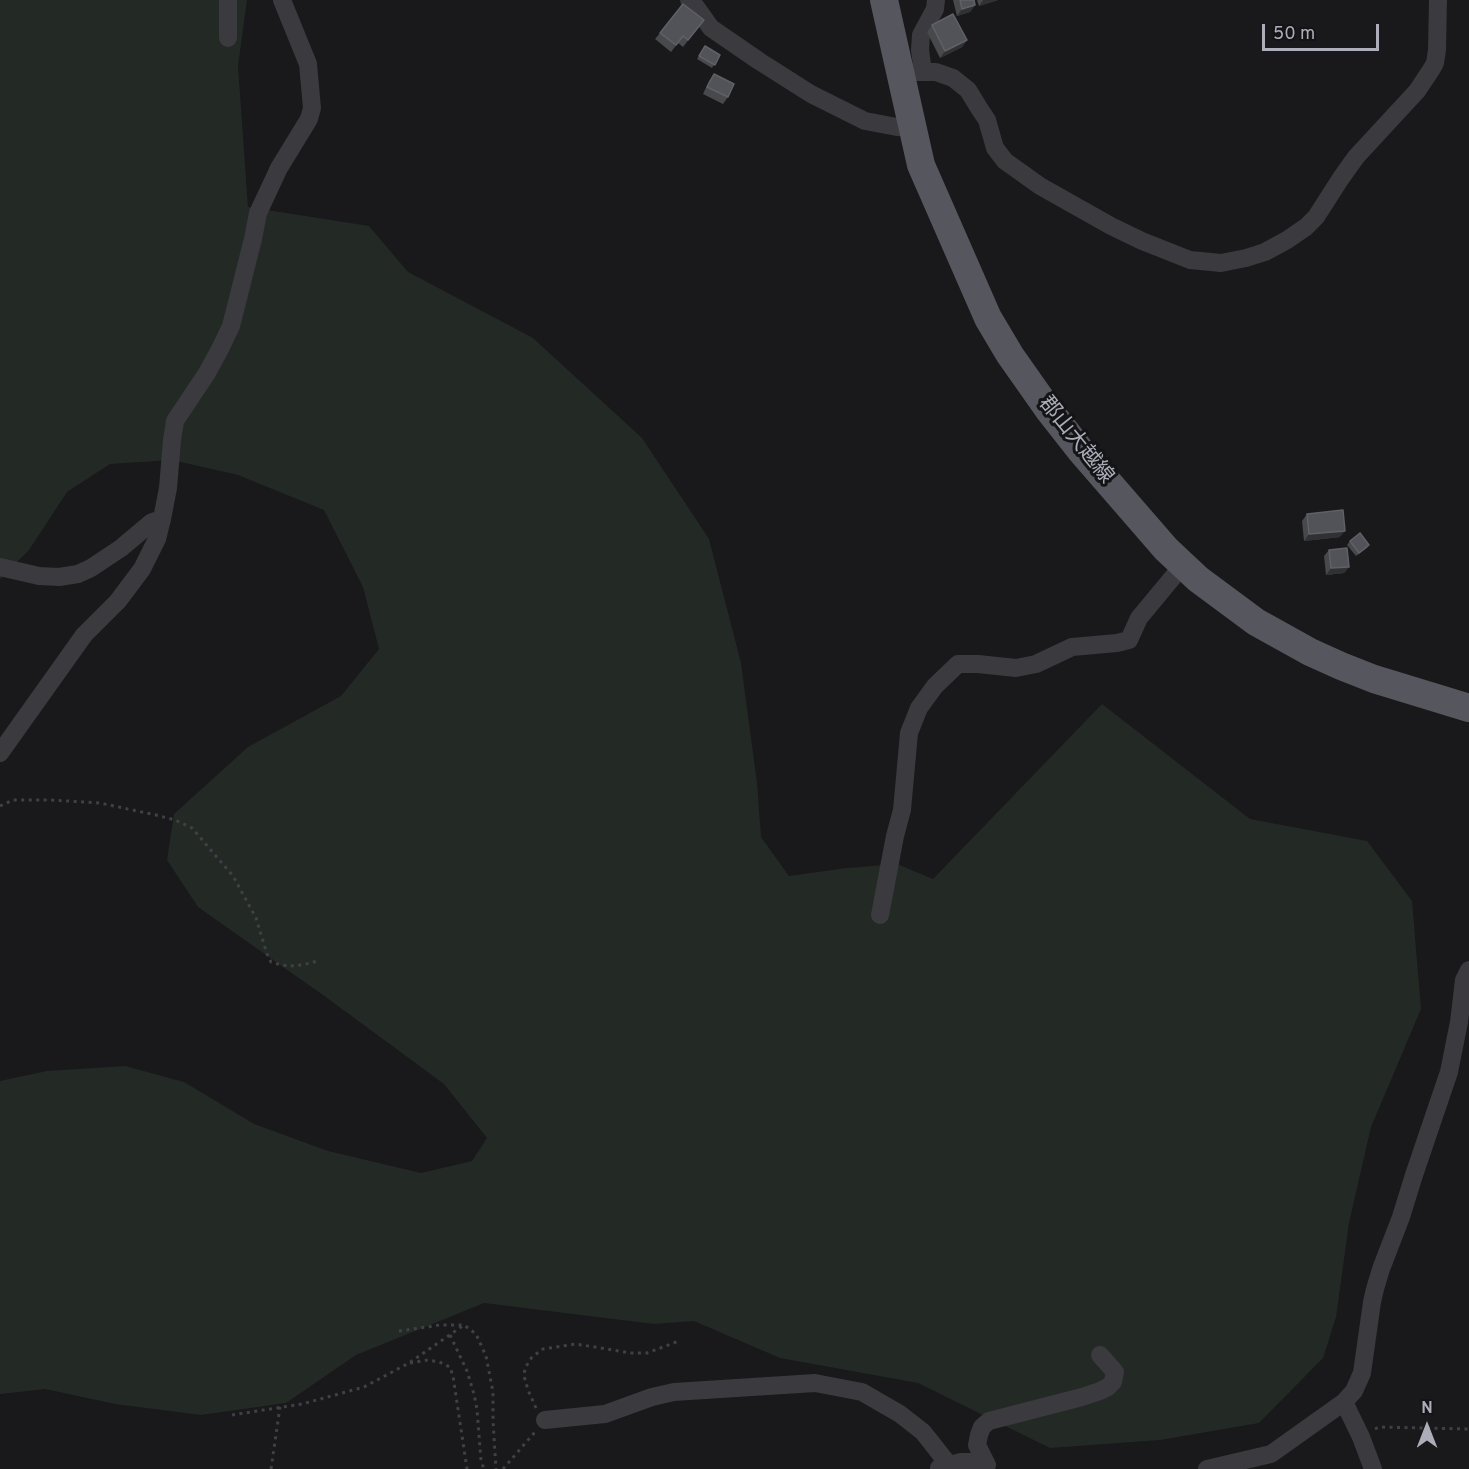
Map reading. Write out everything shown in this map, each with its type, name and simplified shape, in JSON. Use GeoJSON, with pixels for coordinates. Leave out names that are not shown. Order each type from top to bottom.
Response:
{"type":"FeatureCollection","features":[{"type":"Feature","properties":{"kind":"main road","name":"郡山大越線"},"geometry":{"type":"LineString","coordinates":[[884,0],[911,72],[912,127],[921,165],[988,318],[1010,355],[1081,451],[1166,549],[1198,579],[1256,622],[1310,652],[1341,666],[1374,679],[1469,708]]}},
{"type":"Feature","properties":{"kind":"street"},"geometry":{"type":"LineString","coordinates":[[228,0],[228,38]]}},
{"type":"Feature","properties":{"kind":"street"},"geometry":{"type":"LineString","coordinates":[[0,753],[84,635],[118,601],[142,568],[156,539],[168,488],[175,421],[207,373],[231,326],[258,213],[279,168],[309,119],[312,108],[308,64],[282,0]]}},
{"type":"Feature","properties":{"kind":"street"},"geometry":{"type":"LineString","coordinates":[[689,0],[711,28],[759,62],[811,94],[865,121],[897,127],[912,127]]}},
{"type":"Feature","properties":{"kind":"street"},"geometry":{"type":"LineString","coordinates":[[936,0],[935,9],[921,35],[920,50],[911,72],[936,72],[953,78],[968,90],[987,120],[995,148],[1005,161],[1040,186],[1142,241],[1190,260],[1221,263],[1265,252],[1287,240],[1316,217],[1356,156],[1417,91],[1435,63],[1438,0]]}},
{"type":"Feature","properties":{"kind":"street"},"geometry":{"type":"LineString","coordinates":[[0,567],[39,576],[59,577],[78,574],[121,548],[152,522],[162,519]]}},
{"type":"Feature","properties":{"kind":"street"},"geometry":{"type":"LineString","coordinates":[[880,915],[902,810],[909,733],[919,708],[935,687],[958,664],[1016,668],[1036,664],[1072,647],[1130,640],[1139,618],[1183,565]]}},
{"type":"Feature","properties":{"kind":"street"},"geometry":{"type":"LineString","coordinates":[[1207,1469],[1271,1455],[1344,1402],[1354,1391],[1362,1374],[1375,1289],[1449,1072],[1459,1022],[1464,980],[1469,970]]}},
{"type":"Feature","properties":{"kind":"street"},"geometry":{"type":"LineString","coordinates":[[992,1468],[977,1445],[982,1427],[989,1421],[1100,1391],[1113,1382],[1115,1372],[1100,1355]]}},
{"type":"Feature","properties":{"kind":"street"},"geometry":{"type":"LineString","coordinates":[[545,1420],[606,1414],[652,1397],[674,1392],[815,1383],[862,1392],[900,1414],[923,1432],[944,1467],[961,1462],[976,1462],[992,1468]]}},
{"type":"Feature","properties":{"kind":"street"},"geometry":{"type":"LineString","coordinates":[[1344,1402],[1373,1469]]}},
{"type":"Feature","properties":{"kind":"path"},"geometry":{"type":"LineString","coordinates":[[0,806],[13,800],[100,803],[175,820],[192,828],[233,876],[244,900],[256,918],[271,962],[290,966],[318,961]]}},
{"type":"Feature","properties":{"kind":"path"},"geometry":{"type":"LineString","coordinates":[[399,1331],[440,1325],[464,1325],[476,1334],[486,1356],[493,1392],[496,1469]]}},
{"type":"Feature","properties":{"kind":"path"},"geometry":{"type":"LineString","coordinates":[[232,1415],[302,1404],[364,1387],[409,1363],[464,1325]]}},
{"type":"Feature","properties":{"kind":"path"},"geometry":{"type":"LineString","coordinates":[[450,1335],[467,1371],[474,1394],[481,1461],[484,1469]]}},
{"type":"Feature","properties":{"kind":"path"},"geometry":{"type":"LineString","coordinates":[[503,1469],[545,1420],[537,1410],[524,1376],[525,1368],[531,1357],[543,1349],[576,1344],[631,1353],[647,1353],[679,1341]]}},
{"type":"Feature","properties":{"kind":"path"},"geometry":{"type":"LineString","coordinates":[[409,1363],[428,1360],[450,1367],[467,1469]]}},
{"type":"Feature","properties":{"kind":"path"},"geometry":{"type":"LineString","coordinates":[[271,1469],[280,1407]]}},
{"type":"Feature","properties":{"kind":"path"},"geometry":{"type":"LineString","coordinates":[[1361,1437],[1379,1427],[1469,1429]]}},
{"type":"Feature","properties":{"kind":"shaded area"},"geometry":{"type":"Polygon","coordinates":[[[0,0],[247,0],[238,66],[248,207],[369,226],[408,272],[533,338],[642,438],[709,539],[741,663],[757,783],[761,837],[789,876],[897,864],[933,879],[1102,704],[1250,819],[1367,841],[1412,901],[1421,1009],[1371,1127],[1349,1223],[1336,1317],[1323,1358],[1259,1423],[1160,1440],[1050,1448],[918,1383],[780,1358],[694,1321],[654,1324],[484,1303],[356,1355],[286,1403],[201,1415],[115,1404],[45,1389],[0,1394],[0,1081],[47,1071],[125,1066],[184,1082],[254,1124],[328,1151],[421,1173],[472,1161],[487,1138],[444,1084],[198,907],[167,860],[174,814],[248,747],[341,696],[379,649],[363,587],[324,510],[238,475],[172,460],[110,464],[67,492],[29,550],[0,579],[0,0]]]}},
{"type":"Feature","properties":{"kind":"building"},"geometry":{"type":"Polygon","coordinates":[[[960,0],[974,0],[975,5],[962,9],[960,0]]]}},
{"type":"Feature","properties":{"kind":"building"},"geometry":{"type":"Polygon","coordinates":[[[683,4],[704,20],[688,40],[683,36],[676,45],[660,33],[683,4]]]}},
{"type":"Feature","properties":{"kind":"building"},"geometry":{"type":"Polygon","coordinates":[[[953,14],[967,40],[945,51],[932,25],[953,14]]]}},
{"type":"Feature","properties":{"kind":"building"},"geometry":{"type":"Polygon","coordinates":[[[705,46],[720,55],[715,65],[699,56],[705,46]]]}},
{"type":"Feature","properties":{"kind":"building"},"geometry":{"type":"Polygon","coordinates":[[[714,74],[734,84],[728,97],[707,87],[714,74]]]}},
{"type":"Feature","properties":{"kind":"building"},"geometry":{"type":"Polygon","coordinates":[[[1343,510],[1345,531],[1309,534],[1307,514],[1343,510]]]}},
{"type":"Feature","properties":{"kind":"building"},"geometry":{"type":"Polygon","coordinates":[[[1360,533],[1369,545],[1359,553],[1350,541],[1360,533]]]}},
{"type":"Feature","properties":{"kind":"building"},"geometry":{"type":"Polygon","coordinates":[[[1347,548],[1349,567],[1331,568],[1329,550],[1347,548]]]}}]}
